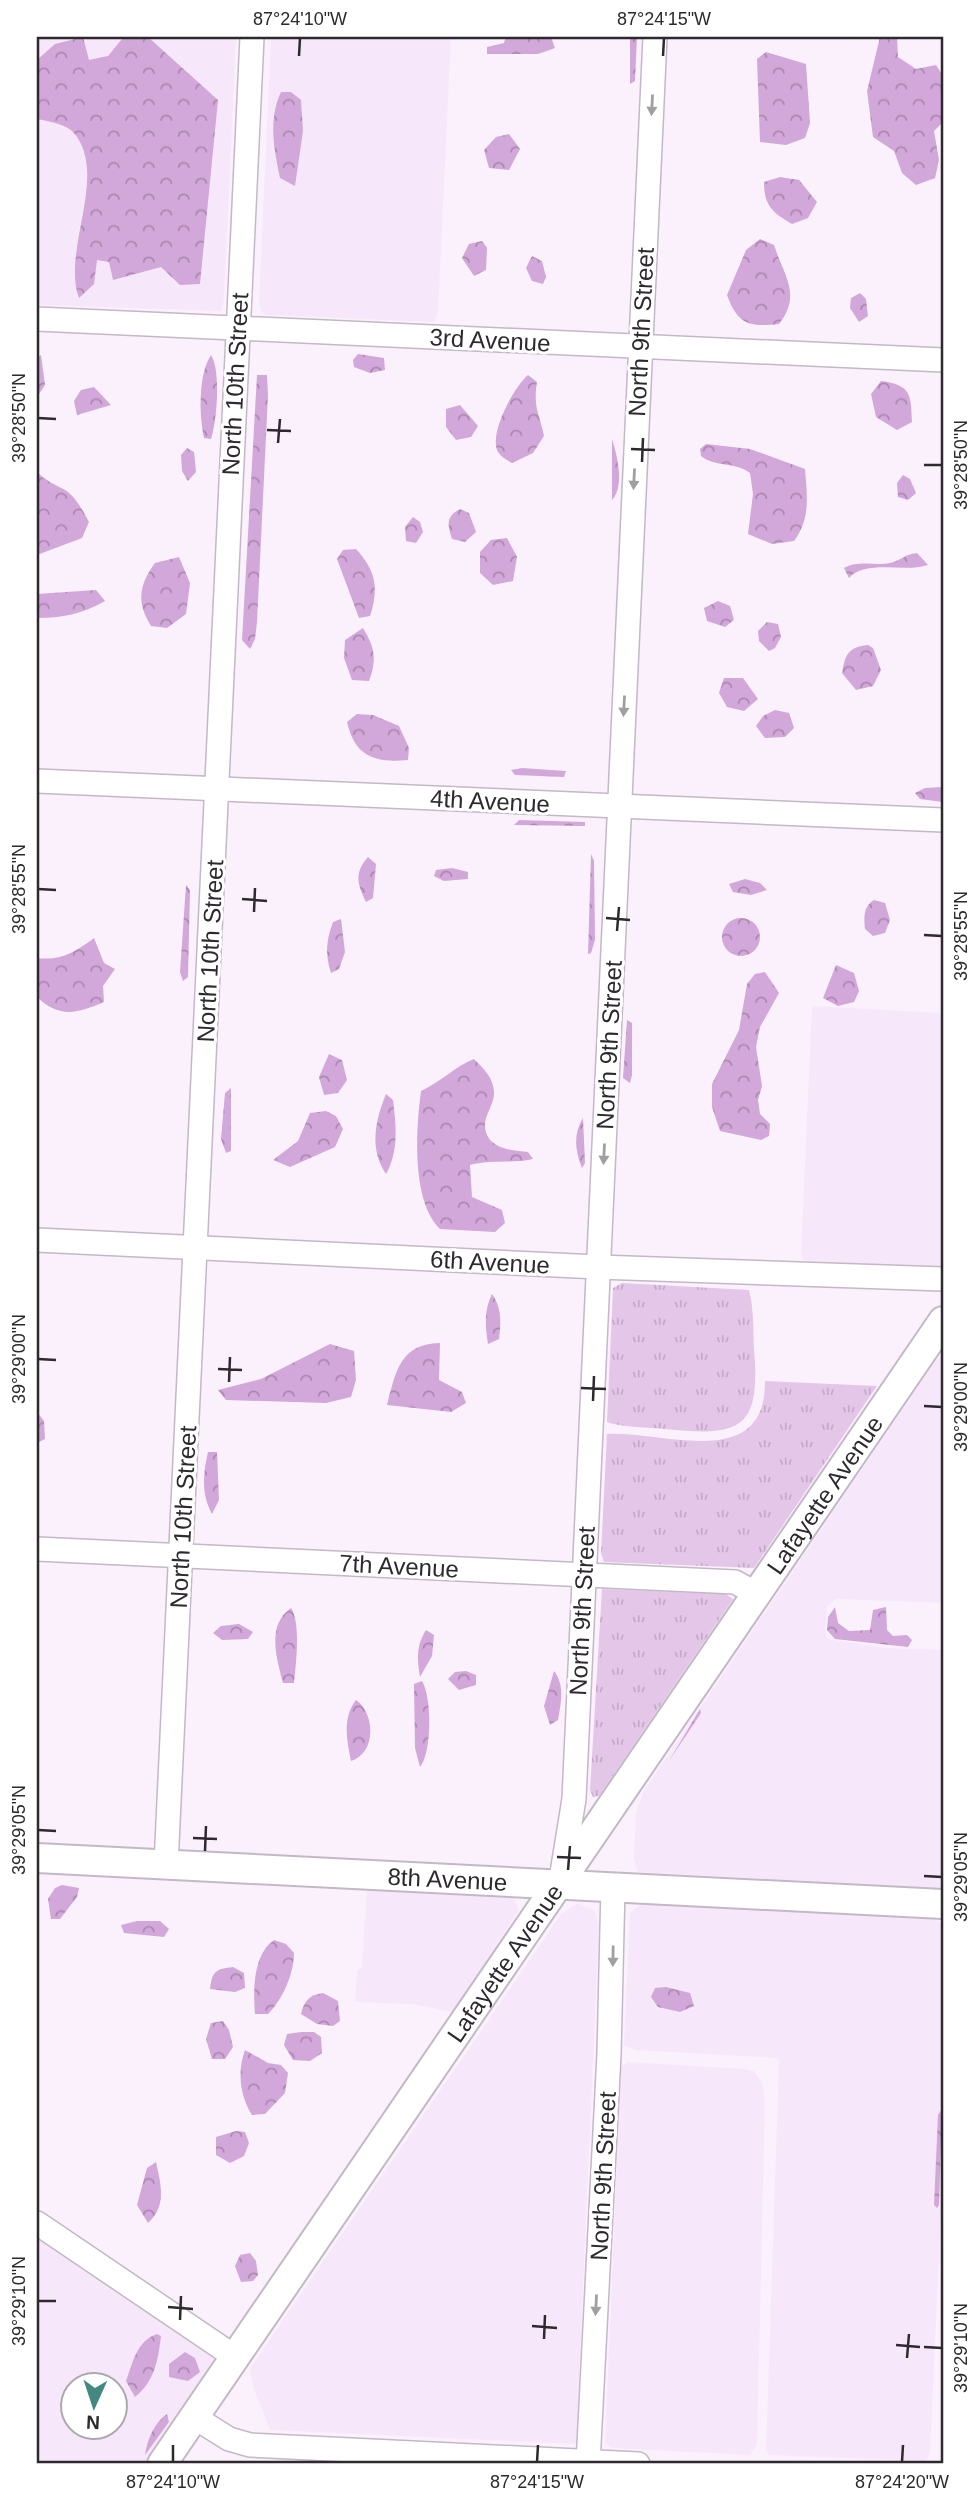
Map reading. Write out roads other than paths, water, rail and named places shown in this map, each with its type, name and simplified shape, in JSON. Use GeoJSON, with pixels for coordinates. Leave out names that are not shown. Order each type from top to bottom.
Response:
{"type":"FeatureCollection","features":[{"type":"Feature","properties":{"kind":"street","name":"North 10th Street"},"geometry":{"type":"LineString","coordinates":[[166,1865],[252,37]]}},
{"type":"Feature","properties":{"kind":"street","name":"North 9th Street"},"geometry":{"type":"LineString","coordinates":[[560,1884],[574,1799],[655,37]]}},
{"type":"Feature","properties":{"kind":"street","name":"3rd Avenue"},"geometry":{"type":"LineString","coordinates":[[37,319],[943,360]]}},
{"type":"Feature","properties":{"kind":"street","name":"4th Avenue"},"geometry":{"type":"LineString","coordinates":[[37,781],[943,820]]}},
{"type":"Feature","properties":{"kind":"street","name":"6th Avenue"},"geometry":{"type":"LineString","coordinates":[[37,1240],[598,1267],[943,1279]]}},
{"type":"Feature","properties":{"kind":"street","name":"Lafayette Avenue"},"geometry":{"type":"LineString","coordinates":[[162,2464],[943,1321]]}},
{"type":"Feature","properties":{"kind":"street"},"geometry":{"type":"LineString","coordinates":[[912,1366],[943,1345]]}},
{"type":"Feature","properties":{"kind":"street","name":"7th Avenue"},"geometry":{"type":"LineString","coordinates":[[37,1549],[735,1582],[757,1594]]}},
{"type":"Feature","properties":{"kind":"street"},"geometry":{"type":"LineString","coordinates":[[37,1858],[37,1866]]}},
{"type":"Feature","properties":{"kind":"street","name":"8th Avenue"},"geometry":{"type":"LineString","coordinates":[[37,1858],[943,1904]]}},
{"type":"Feature","properties":{"kind":"street","name":"North 9th Street"},"geometry":{"type":"LineString","coordinates":[[588,2463],[609,2054],[613,1887]]}},
{"type":"Feature","properties":{"kind":"street"},"geometry":{"type":"LineString","coordinates":[[37,2223],[235,2357]]}},
{"type":"Feature","properties":{"kind":"street"},"geometry":{"type":"LineString","coordinates":[[194,2417],[250,2454],[638,2464]]}}]}
